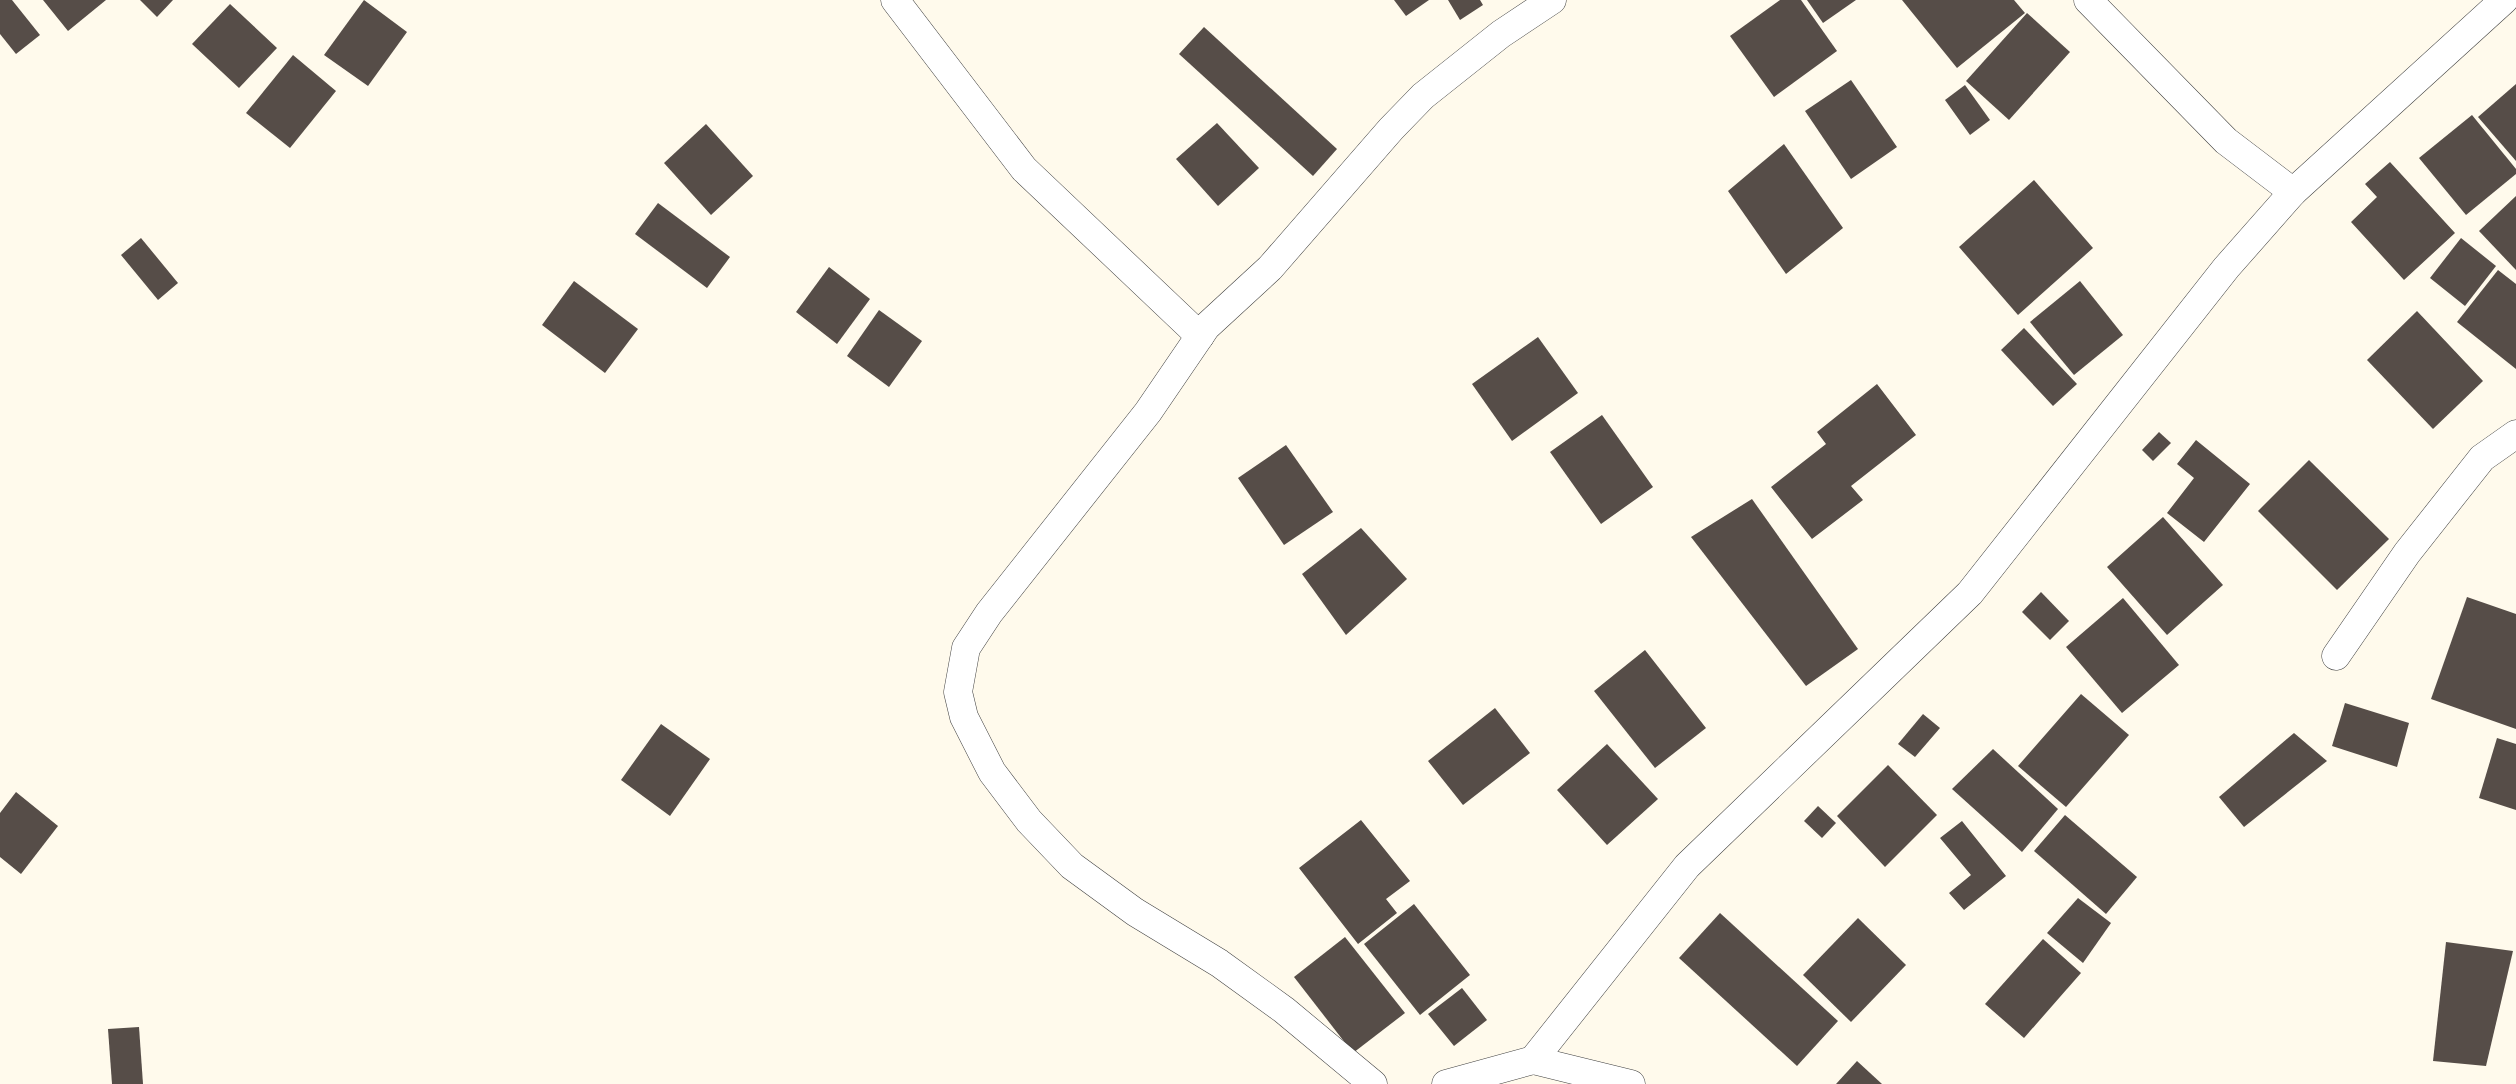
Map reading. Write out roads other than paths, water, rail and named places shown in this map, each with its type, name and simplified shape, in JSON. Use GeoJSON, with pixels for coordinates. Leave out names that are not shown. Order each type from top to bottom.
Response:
{"type":"FeatureCollection","features":[{"type":"Feature","properties":{"kind":"street"},"geometry":{"type":"LineString","coordinates":[[895,0],[1024,169],[1200,336]]}},
{"type":"Feature","properties":{"kind":"street"},"geometry":{"type":"LineString","coordinates":[[1373,1084],[1284,1010],[1240,979],[1135,912],[1072,866],[1029,821],[992,772],[964,717],[958,692],[966,648],[984,620],[1148,412],[1206,327],[1270,268],[1391,129],[1423,96],[1501,34],[1552,0]]}},
{"type":"Feature","properties":{"kind":"street"},"geometry":{"type":"LineString","coordinates":[[2088,0],[2226,141],[2293,192]]}},
{"type":"Feature","properties":{"kind":"street"},"geometry":{"type":"LineString","coordinates":[[1533,1060],[1687,866],[1970,594],[2226,268],[2293,192],[2504,0]]}},
{"type":"Feature","properties":{"kind":"street"},"geometry":{"type":"LineString","coordinates":[[2336,656],[2407,553],[2482,458],[2516,434]]}},
{"type":"Feature","properties":{"kind":"street"},"geometry":{"type":"LineString","coordinates":[[1446,1084],[1533,1060],[1631,1084]]}}]}
